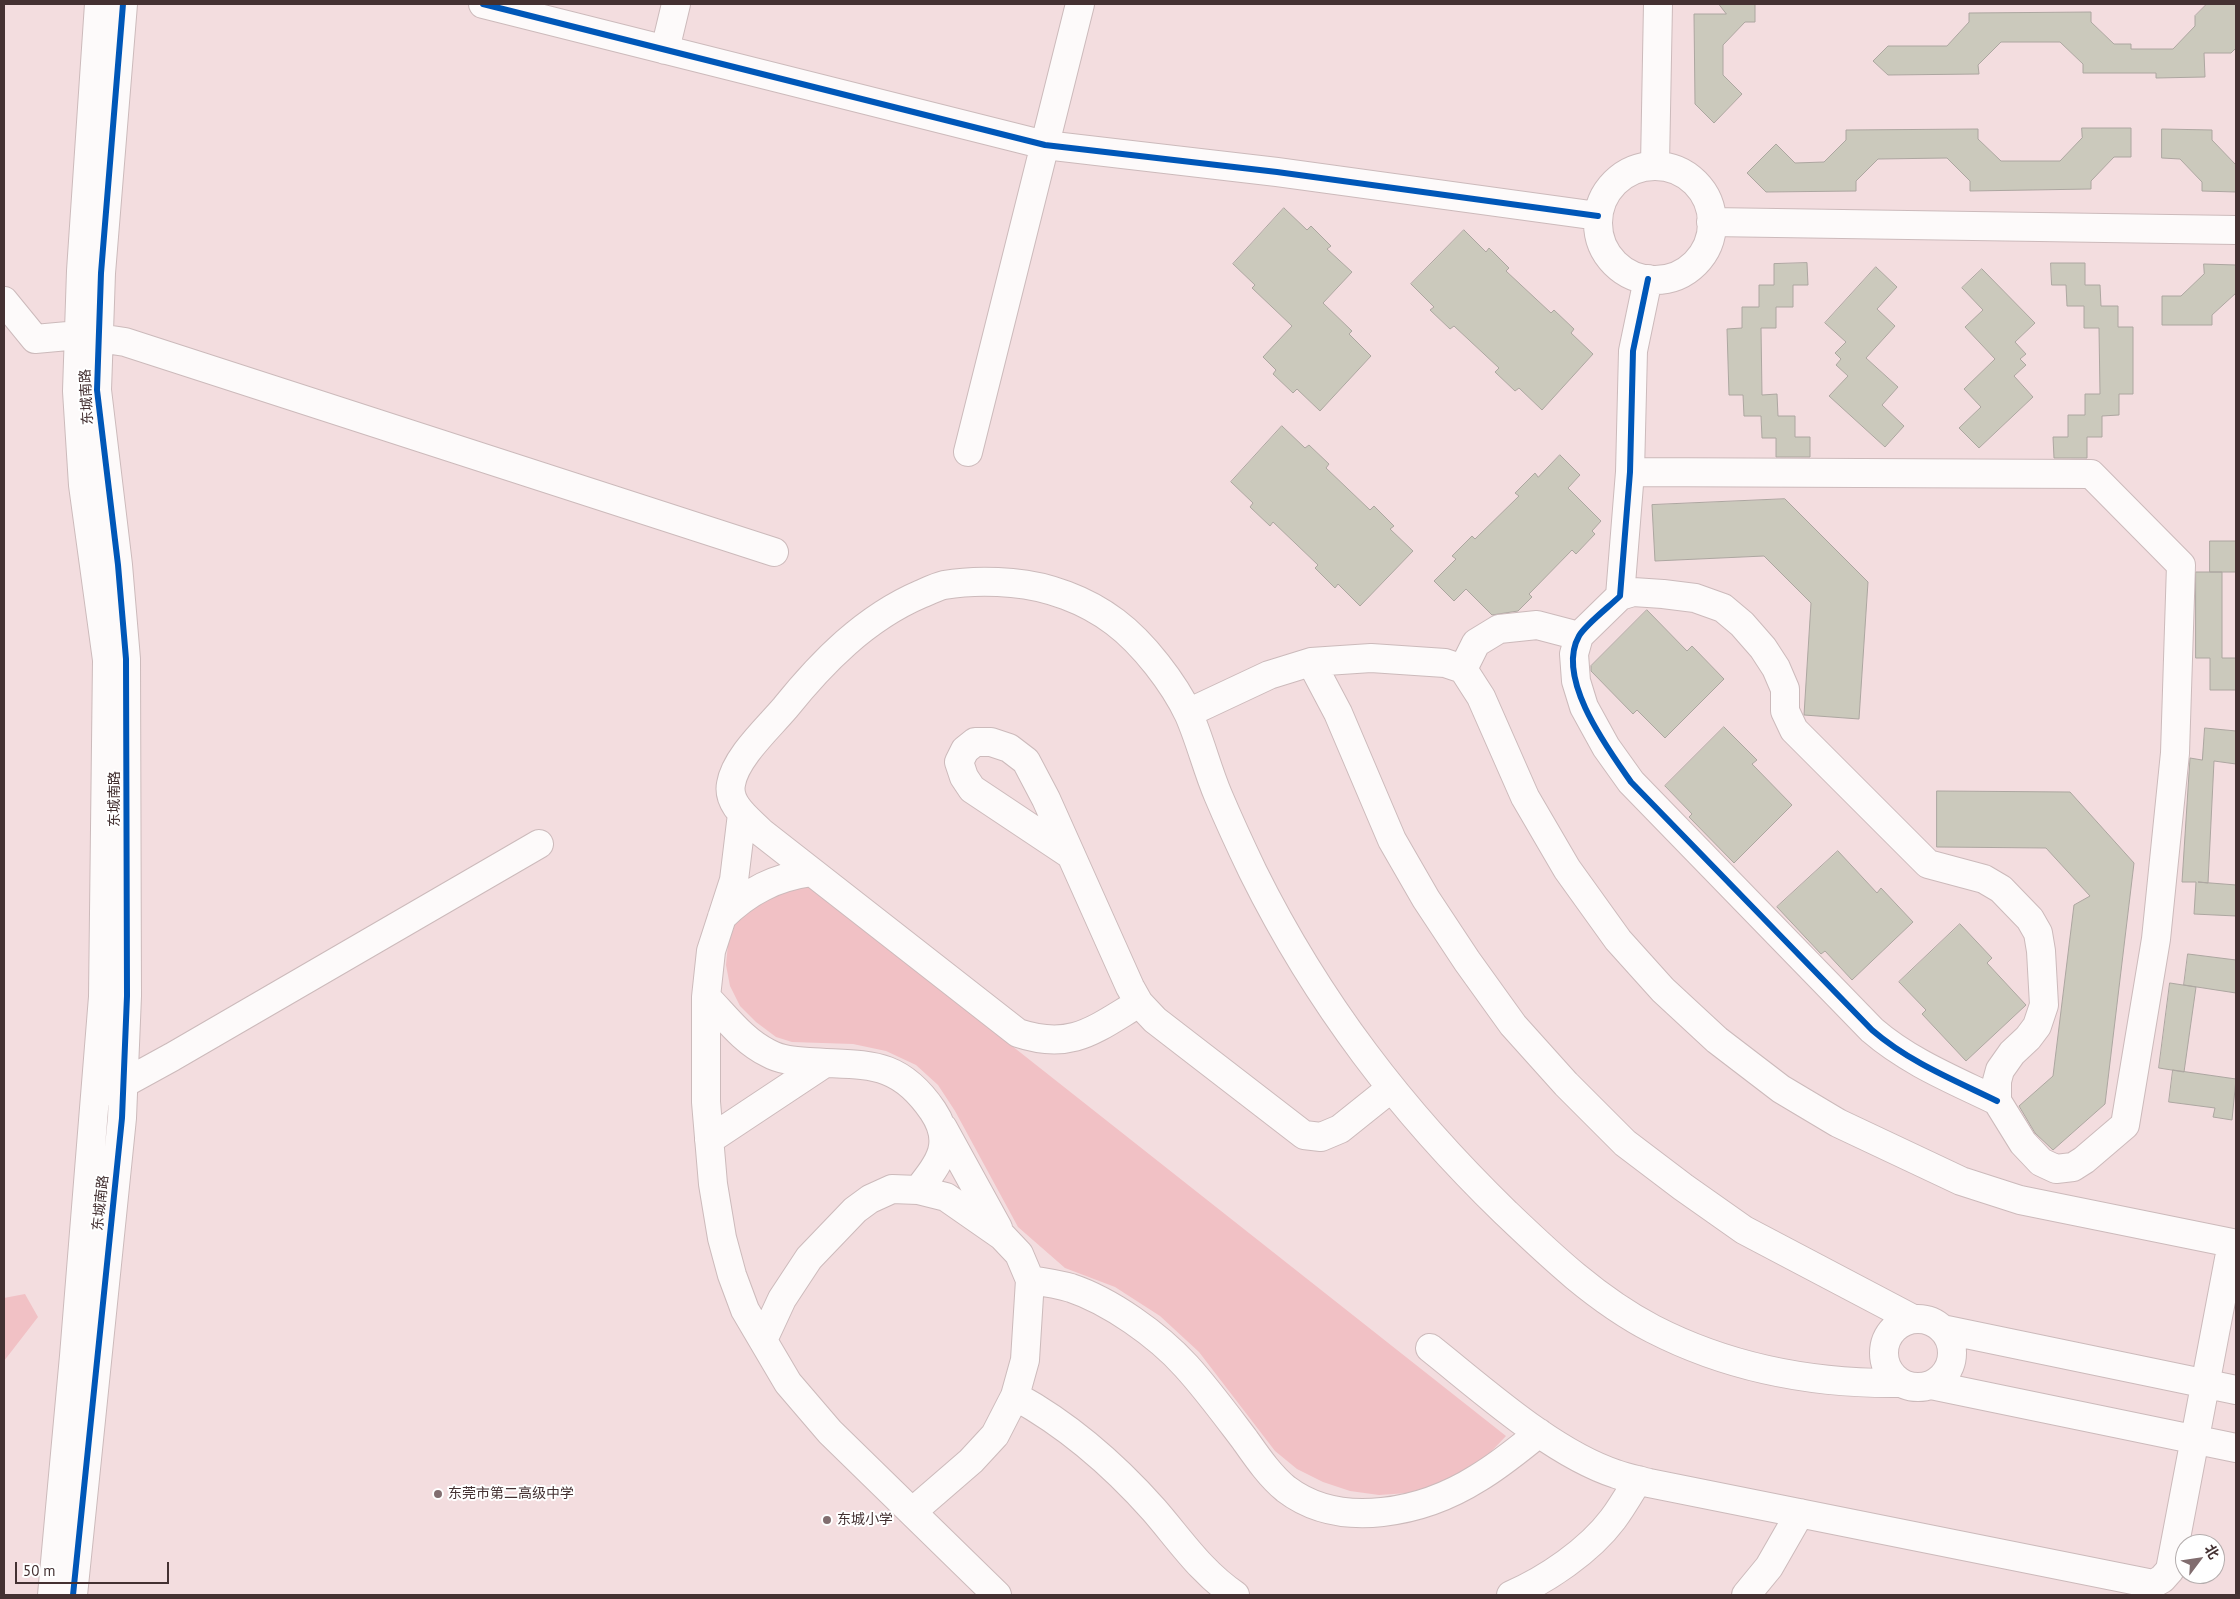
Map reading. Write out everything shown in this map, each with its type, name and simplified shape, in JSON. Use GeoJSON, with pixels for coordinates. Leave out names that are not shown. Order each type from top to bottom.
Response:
{"type":"FeatureCollection","features":[{"type":"Feature","properties":{"kind":"street","name":"东城南路"},"geometry":{"type":"LineString","coordinates":[[73,1595],[122,1118],[127,996],[126,659],[118,565],[81,271],[99,4]]}},
{"type":"Feature","properties":{"kind":"street","name":"东城南路"},"geometry":{"type":"LineString","coordinates":[[52,1595],[103,996],[107,660],[83,485],[77,391],[89,336],[123,4]]}},
{"type":"Feature","properties":{"kind":"street"},"geometry":{"type":"LineString","coordinates":[[483,4],[1044,145],[1287,173],[1598,216]]}},
{"type":"Feature","properties":{"kind":"street"},"geometry":{"type":"LineString","coordinates":[[665,50],[676,4]]}},
{"type":"Feature","properties":{"kind":"street"},"geometry":{"type":"LineString","coordinates":[[968,452],[1080,4]]}},
{"type":"Feature","properties":{"kind":"street"},"geometry":{"type":"LineString","coordinates":[[1655,166],[1658,4]]}},
{"type":"Feature","properties":{"kind":"street"},"geometry":{"type":"LineString","coordinates":[[1655,166],[1672,168],[1686,175],[1704,194],[1709,204],[1711,222],[1708,243],[1694,264],[1681,274],[1648,279],[1632,275],[1619,267],[1606,252],[1599,234],[1598,216],[1605,194],[1619,178],[1631,170],[1655,166]]}},
{"type":"Feature","properties":{"kind":"street"},"geometry":{"type":"LineString","coordinates":[[1711,222],[2236,230]]}},
{"type":"Feature","properties":{"kind":"street"},"geometry":{"type":"LineString","coordinates":[[1620,596],[1630,472],[1633,350],[1648,279]]}},
{"type":"Feature","properties":{"kind":"street"},"geometry":{"type":"LineString","coordinates":[[4,301],[35,339],[89,336],[125,342],[174,356],[774,552]]}},
{"type":"Feature","properties":{"kind":"street"},"geometry":{"type":"LineString","coordinates":[[1630,472],[2091,474],[2180,565],[2174,763],[2156,940],[2125,1125],[2073,1167],[2056,1169],[2041,1162],[2023,1143],[1997,1101],[1997,1081],[2000,1070],[2012,1053],[2028,1038],[2036,1026],[2044,1005],[2041,951],[2038,933],[2030,919],[2001,888],[1984,879],[1928,864],[1794,730],[1785,711],[1785,689],[1776,668],[1763,648],[1742,624],[1723,608],[1694,598],[1633,592],[1620,596],[1579,636],[1574,654],[1576,681],[1584,707],[1606,747],[1631,782],[1892,1048],[1997,1101]]}},
{"type":"Feature","properties":{"kind":"street"},"geometry":{"type":"LineString","coordinates":[[1139,1003],[1084,1036],[1056,1040],[1035,1039],[1018,1033],[761,832],[742,814],[734,801],[730,787],[737,765],[809,678],[855,634],[897,604],[941,586],[988,581],[1035,585],[1080,601],[1115,622],[1142,647],[1166,678],[1188,713],[1218,793],[1253,872],[1293,947],[1339,1020],[1390,1088],[1458,1166],[1535,1241],[1590,1289],[1652,1328],[1720,1357],[1791,1376],[1864,1383],[1900,1383],[1921,1388],[1931,1386],[2236,1448]]}},
{"type":"Feature","properties":{"kind":"street"},"geometry":{"type":"LineString","coordinates":[[1463,669],[1476,643],[1499,629],[1537,625],[1579,636]]}},
{"type":"Feature","properties":{"kind":"street"},"geometry":{"type":"LineString","coordinates":[[1188,713],[1269,675],[1311,662],[1371,658],[1445,663],[1463,669],[1481,697],[1525,796],[1567,869],[1618,940],[1664,990],[1717,1040],[1781,1089],[1838,1123],[1961,1182],[2020,1200],[2232,1243],[2170,1570],[2162,1579],[2153,1584],[1615,1474],[1587,1461],[1539,1433],[1430,1348]]}},
{"type":"Feature","properties":{"kind":"street"},"geometry":{"type":"LineString","coordinates":[[1311,662],[1338,713],[1392,840],[1426,899],[1513,1025],[1566,1084],[1625,1143],[1744,1230],[1913,1319]]}},
{"type":"Feature","properties":{"kind":"street"},"geometry":{"type":"LineString","coordinates":[[742,814],[734,880],[711,951],[706,997],[706,1102],[713,1184],[722,1238],[732,1276],[745,1310],[788,1383],[830,1432],[997,1595]]}},
{"type":"Feature","properties":{"kind":"street"},"geometry":{"type":"LineString","coordinates":[[95,1098],[124,1085],[539,844]]}},
{"type":"Feature","properties":{"kind":"street"},"geometry":{"type":"LineString","coordinates":[[1071,855],[1139,1003],[1155,1020],[1304,1134],[1321,1137],[1340,1129],[1390,1088]]}},
{"type":"Feature","properties":{"kind":"street"},"geometry":{"type":"LineString","coordinates":[[721,918],[753,891],[791,875],[812,872]]}},
{"type":"Feature","properties":{"kind":"street"},"geometry":{"type":"LineString","coordinates":[[706,997],[744,1036],[768,1054],[789,1060],[852,1063],[881,1068],[906,1080],[924,1098],[938,1120],[1002,1236]]}},
{"type":"Feature","properties":{"kind":"street"},"geometry":{"type":"LineString","coordinates":[[710,1140],[825,1063]]}},
{"type":"Feature","properties":{"kind":"street"},"geometry":{"type":"LineString","coordinates":[[918,1190],[941,1159],[943,1141],[938,1120]]}},
{"type":"Feature","properties":{"kind":"street"},"geometry":{"type":"LineString","coordinates":[[762,1340],[782,1299],[810,1258],[855,1210],[870,1199],[892,1189],[918,1190],[946,1197],[1002,1236],[1019,1254],[1030,1280],[1026,1360],[1015,1396],[995,1435],[971,1461],[912,1512]]}},
{"type":"Feature","properties":{"kind":"street"},"geometry":{"type":"LineString","coordinates":[[1030,1280],[1071,1288],[1108,1304],[1143,1328],[1186,1365],[1261,1462],[1286,1488],[1308,1503],[1335,1511],[1367,1513],[1400,1509],[1437,1499],[1477,1479],[1509,1458],[1539,1433]]}},
{"type":"Feature","properties":{"kind":"street"},"geometry":{"type":"LineString","coordinates":[[1900,1383],[1886,1367],[1883,1357],[1884,1346],[1894,1328],[1913,1319],[1924,1319],[1942,1329],[2236,1390]]}},
{"type":"Feature","properties":{"kind":"street"},"geometry":{"type":"LineString","coordinates":[[1931,1386],[1945,1375],[1952,1360],[1951,1343],[1942,1329]]}},
{"type":"Feature","properties":{"kind":"street"},"geometry":{"type":"LineString","coordinates":[[1015,1396],[1035,1407],[1079,1438],[1121,1475],[1207,1574],[1235,1595]]}},
{"type":"Feature","properties":{"kind":"street"},"geometry":{"type":"LineString","coordinates":[[1511,1595],[1566,1564],[1595,1538],[1612,1520],[1638,1480]]}},
{"type":"Feature","properties":{"kind":"street"},"geometry":{"type":"LineString","coordinates":[[1746,1595],[1769,1567],[1800,1513]]}},
{"type":"Feature","properties":{"kind":"shaded area"},"geometry":{"type":"Polygon","coordinates":[[[807,884],[1506,1436],[1486,1457],[1462,1473],[1436,1485],[1408,1493],[1379,1495],[1350,1491],[1323,1482],[1297,1469],[1275,1451],[1199,1352],[1160,1316],[1115,1287],[1065,1268],[1018,1227],[955,1111],[938,1085],[916,1065],[886,1051],[853,1044],[792,1042],[776,1037],[756,1022],[740,1006],[730,986],[726,965],[728,944],[735,924],[748,906],[807,884]]]}},
{"type":"Feature","properties":{"kind":"shaded area"},"geometry":{"type":"Polygon","coordinates":[[[25,1294],[38,1317],[4,1361],[4,1298],[25,1294]]]}},
{"type":"Feature","properties":{"kind":"building"},"geometry":{"type":"Polygon","coordinates":[[[1719,4],[1755,4],[1755,22],[1745,22],[1723,45],[1723,75],[1742,94],[1714,123],[1695,104],[1694,14],[1726,14],[1719,4]]]}},
{"type":"Feature","properties":{"kind":"building"},"geometry":{"type":"Polygon","coordinates":[[[2207,4],[2236,4],[2236,48],[2231,53],[2204,53],[2205,77],[2156,78],[2156,73],[2083,73],[2083,64],[2060,42],[2001,42],[1978,65],[1979,74],[1888,75],[1873,61],[1888,46],[1947,46],[1969,22],[1969,13],[2091,12],[2091,22],[2114,44],[2131,44],[2131,49],[2173,49],[2195,26],[2195,16],[2207,4]]]}},
{"type":"Feature","properties":{"kind":"building"},"geometry":{"type":"Polygon","coordinates":[[[2082,128],[2131,128],[2131,157],[2114,157],[2091,181],[2091,189],[1970,191],[1970,181],[1947,158],[1878,159],[1856,181],[1856,191],[1766,192],[1747,173],[1776,144],[1795,163],[1824,162],[1846,140],[1846,130],[1978,129],[1978,139],[2001,161],[2060,161],[2082,138],[2082,128]]]}},
{"type":"Feature","properties":{"kind":"building"},"geometry":{"type":"Polygon","coordinates":[[[2162,129],[2212,130],[2212,140],[2236,165],[2236,192],[2202,191],[2202,182],[2180,159],[2162,158],[2162,129]]]}},
{"type":"Feature","properties":{"kind":"building"},"geometry":{"type":"Polygon","coordinates":[[[1284,208],[1307,230],[1311,226],[1331,246],[1327,249],[1352,272],[1323,303],[1352,331],[1349,334],[1371,356],[1320,411],[1297,389],[1293,393],[1273,374],[1276,370],[1263,357],[1292,326],[1252,288],[1255,285],[1233,264],[1284,208]]]}},
{"type":"Feature","properties":{"kind":"building"},"geometry":{"type":"Polygon","coordinates":[[[1464,230],[1486,252],[1489,248],[1509,268],[1506,271],[1551,313],[1554,310],[1574,329],[1571,333],[1593,354],[1542,410],[1519,388],[1515,391],[1495,372],[1499,368],[1454,326],[1450,329],[1430,310],[1434,307],[1411,284],[1464,230]]]}},
{"type":"Feature","properties":{"kind":"building"},"geometry":{"type":"Polygon","coordinates":[[[1807,263],[1808,285],[1793,285],[1793,307],[1776,307],[1776,328],[1761,328],[1762,395],[1777,394],[1778,416],[1795,416],[1795,437],[1810,437],[1810,457],[1776,457],[1776,438],[1762,438],[1761,416],[1744,416],[1743,395],[1729,395],[1727,329],[1742,328],[1742,307],[1759,307],[1759,285],[1774,285],[1774,264],[1807,263]]]}},
{"type":"Feature","properties":{"kind":"building"},"geometry":{"type":"Polygon","coordinates":[[[2051,263],[2085,263],[2085,285],[2100,285],[2101,306],[2118,306],[2118,327],[2133,327],[2133,394],[2119,394],[2119,415],[2102,416],[2102,437],[2087,437],[2087,458],[2054,458],[2053,437],[2068,437],[2068,415],[2085,415],[2085,394],[2100,394],[2099,328],[2084,328],[2084,306],[2067,306],[2066,285],[2052,285],[2051,263]]]}},
{"type":"Feature","properties":{"kind":"building"},"geometry":{"type":"Polygon","coordinates":[[[2204,264],[2236,265],[2236,293],[2212,315],[2212,325],[2162,325],[2162,296],[2181,296],[2204,274],[2204,264]]]}},
{"type":"Feature","properties":{"kind":"building"},"geometry":{"type":"Polygon","coordinates":[[[1876,267],[1897,287],[1877,309],[1895,326],[1866,358],[1898,387],[1882,405],[1904,426],[1885,447],[1829,396],[1848,376],[1836,365],[1841,359],[1835,353],[1846,342],[1825,323],[1876,267]]]}},
{"type":"Feature","properties":{"kind":"building"},"geometry":{"type":"Polygon","coordinates":[[[1982,269],[2035,323],[2015,342],[2026,354],[2020,359],[2026,365],[2014,376],[2033,397],[1979,448],[1959,428],[1981,407],[1964,389],[1995,359],[1965,327],[1983,310],[1962,288],[1982,269]]]}},
{"type":"Feature","properties":{"kind":"building"},"geometry":{"type":"Polygon","coordinates":[[[1282,426],[1305,448],[1309,445],[1329,464],[1326,468],[1370,510],[1374,506],[1394,526],[1390,529],[1413,551],[1360,606],[1338,584],[1335,588],[1315,568],[1318,565],[1273,522],[1270,526],[1250,507],[1253,503],[1231,482],[1282,426]]]}},
{"type":"Feature","properties":{"kind":"building"},"geometry":{"type":"Polygon","coordinates":[[[1560,455],[1580,475],[1568,488],[1601,521],[1592,531],[1595,534],[1576,554],[1572,550],[1529,594],[1532,597],[1518,611],[1492,615],[1466,589],[1454,601],[1434,581],[1456,559],[1452,556],[1472,536],[1475,539],[1519,496],[1515,493],[1535,473],[1538,477],[1560,455]]]}},
{"type":"Feature","properties":{"kind":"building"},"geometry":{"type":"Polygon","coordinates":[[[1785,499],[1868,582],[1859,719],[1804,715],[1811,603],[1764,556],[1655,561],[1652,505],[1785,499]]]}},
{"type":"Feature","properties":{"kind":"building"},"geometry":{"type":"Polygon","coordinates":[[[2210,541],[2236,541],[2236,572],[2210,572],[2210,541]]]}},
{"type":"Feature","properties":{"kind":"building"},"geometry":{"type":"Polygon","coordinates":[[[2196,572],[2222,572],[2222,658],[2236,658],[2236,690],[2210,690],[2210,658],[2196,658],[2196,572]]]}},
{"type":"Feature","properties":{"kind":"building"},"geometry":{"type":"Polygon","coordinates":[[[1647,610],[1687,651],[1692,646],[1724,679],[1665,738],[1637,710],[1633,714],[1591,671],[1591,666],[1647,610]]]}},
{"type":"Feature","properties":{"kind":"building"},"geometry":{"type":"Polygon","coordinates":[[[1724,727],[1757,760],[1752,764],[1792,805],[1734,863],[1689,817],[1692,814],[1665,786],[1724,727]]]}},
{"type":"Feature","properties":{"kind":"building"},"geometry":{"type":"Polygon","coordinates":[[[2205,728],[2236,731],[2236,764],[2214,761],[2208,883],[2236,885],[2236,916],[2194,914],[2196,882],[2182,882],[2190,758],[2202,760],[2205,728]]]}},
{"type":"Feature","properties":{"kind":"building"},"geometry":{"type":"Polygon","coordinates":[[[1937,791],[2070,792],[2134,863],[2105,1104],[2053,1150],[2035,1133],[2019,1106],[2053,1076],[2074,905],[2090,896],[2046,848],[1937,847],[1937,791]]]}},
{"type":"Feature","properties":{"kind":"building"},"geometry":{"type":"Polygon","coordinates":[[[1838,851],[1877,893],[1881,888],[1913,922],[1852,980],[1825,951],[1821,954],[1777,907],[1838,851]]]}},
{"type":"Feature","properties":{"kind":"building"},"geometry":{"type":"Polygon","coordinates":[[[1960,924],[1992,958],[1987,963],[2026,1005],[1966,1061],[1922,1014],[1926,1010],[1899,982],[1960,924]]]}},
{"type":"Feature","properties":{"kind":"building"},"geometry":{"type":"Polygon","coordinates":[[[2188,954],[2236,960],[2236,993],[2184,985],[2188,954]]]}},
{"type":"Feature","properties":{"kind":"building"},"geometry":{"type":"Polygon","coordinates":[[[2170,983],[2196,987],[2184,1072],[2159,1068],[2170,983]]]}},
{"type":"Feature","properties":{"kind":"building"},"geometry":{"type":"Polygon","coordinates":[[[2173,1070],[2236,1079],[2232,1120],[2213,1117],[2215,1108],[2169,1102],[2173,1070]]]}},
{"type":"Feature","properties":{"kind":"cycle path"},"geometry":{"type":"LineString","coordinates":[[73,1595],[122,1118],[127,996],[126,659],[118,565],[97,390],[101,273],[123,4]]}},
{"type":"Feature","properties":{"kind":"cycle path"},"geometry":{"type":"LineString","coordinates":[[483,4],[1045,145],[1277,172],[1598,216]]}},
{"type":"Feature","properties":{"kind":"cycle path"},"geometry":{"type":"LineString","coordinates":[[1648,279],[1633,351],[1630,472],[1620,596],[1582,632],[1573,653],[1574,672],[1587,712],[1631,782],[1872,1030],[1916,1061],[1997,1101]]}},
{"type":"Feature","properties":{"kind":"place","name":"东莞市第二高级中学"},"geometry":{"type":"Point","coordinates":[438,1494]}},
{"type":"Feature","properties":{"kind":"place","name":"东城小学"},"geometry":{"type":"Point","coordinates":[827,1520]}}]}
